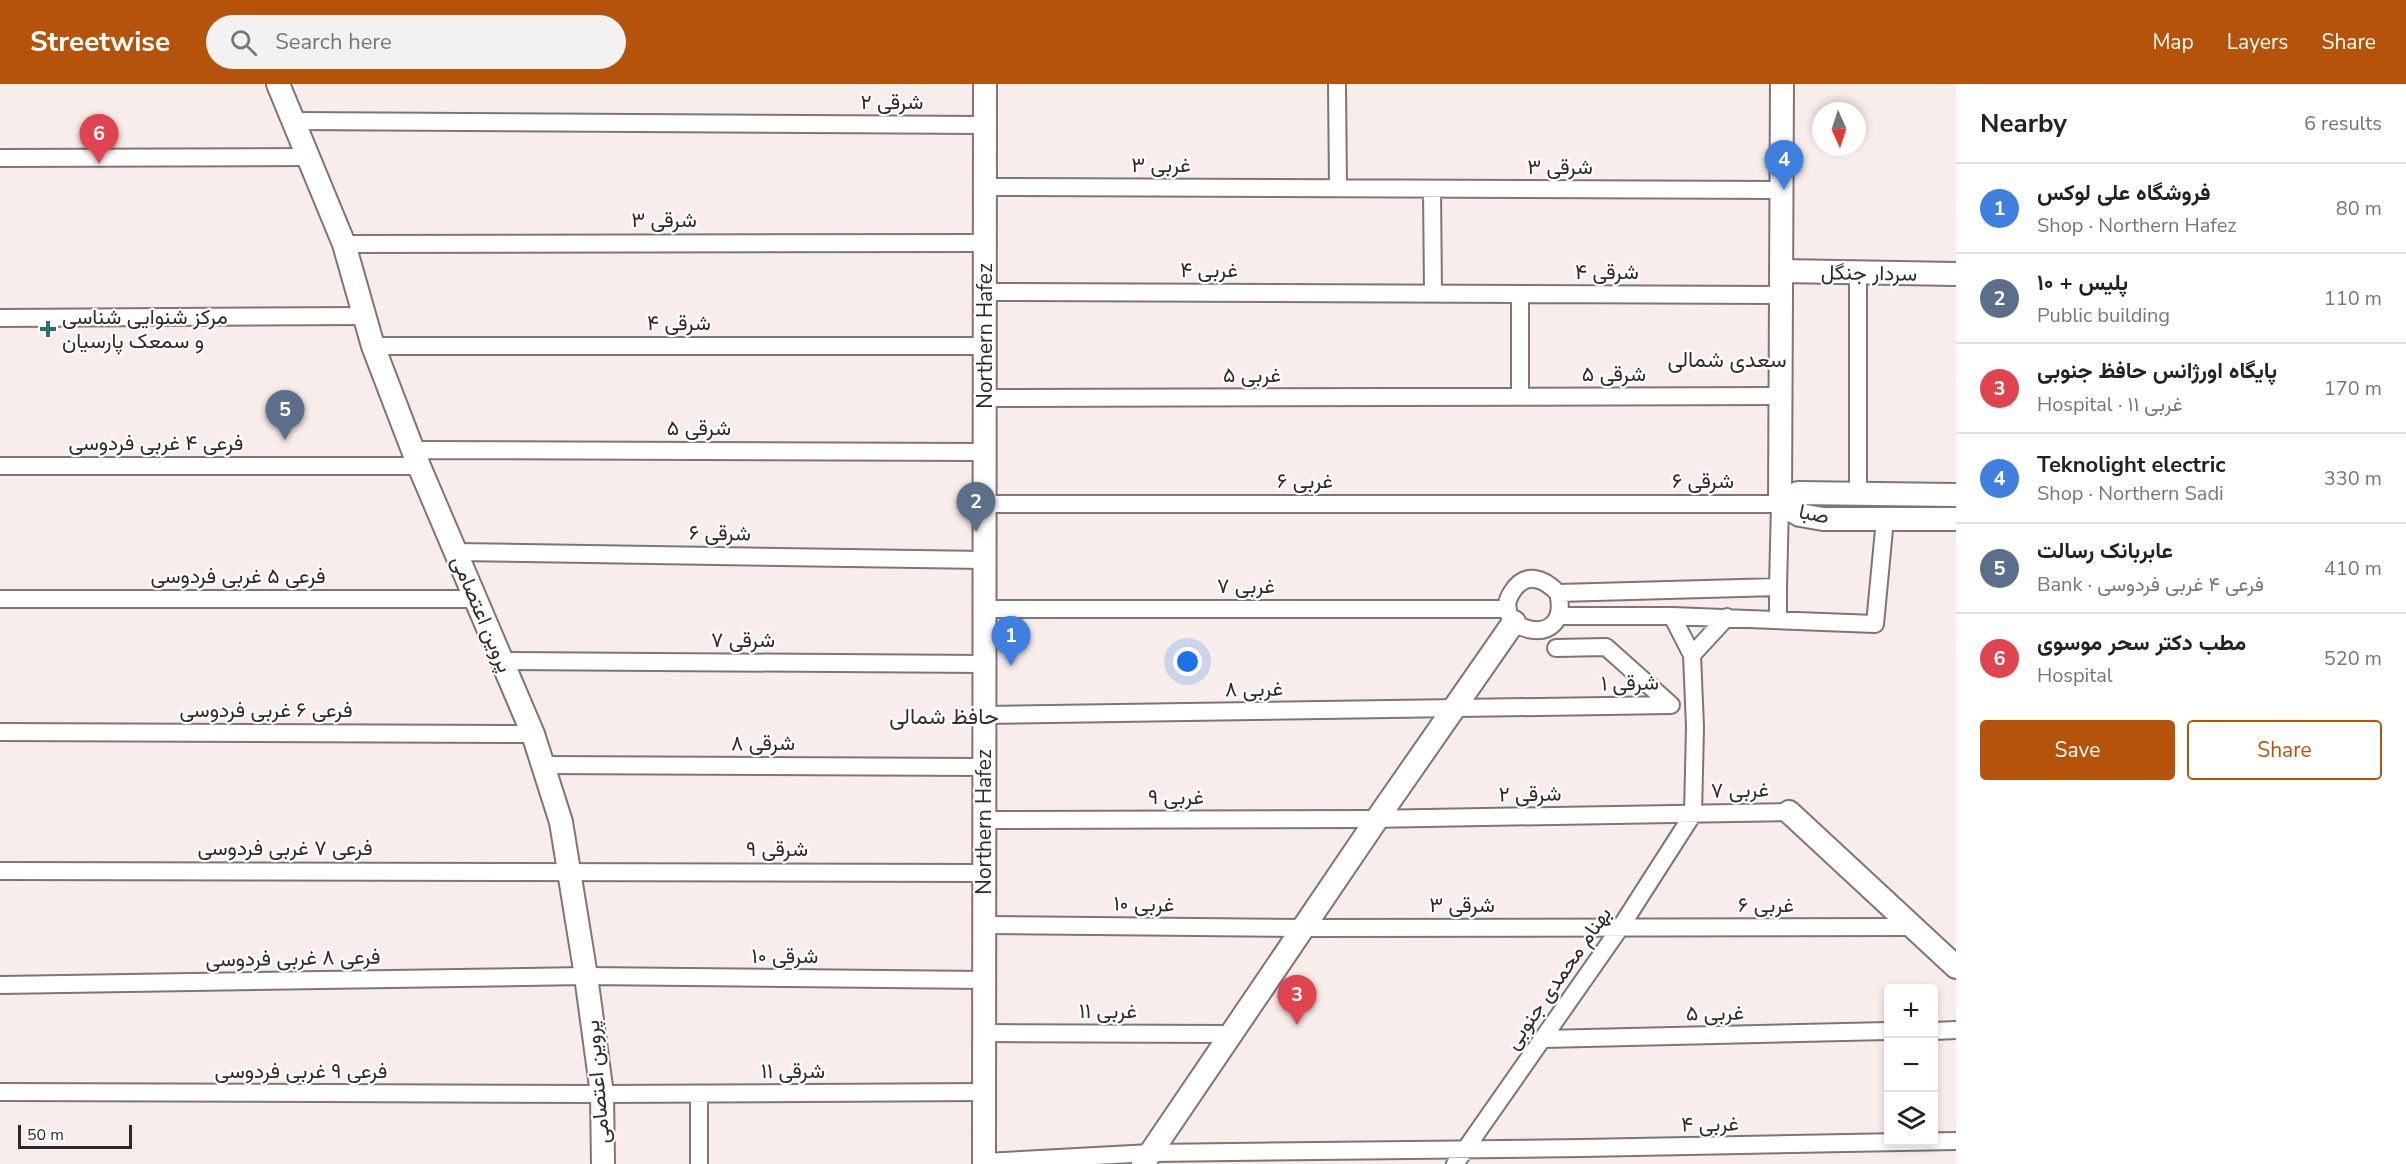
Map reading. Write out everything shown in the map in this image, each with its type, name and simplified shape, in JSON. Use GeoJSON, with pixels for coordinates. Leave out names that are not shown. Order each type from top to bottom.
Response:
{"type":"FeatureCollection","features":[{"type":"Feature","properties":{"kind":"main road","name":"پروین اعتصامی"},"geometry":{"type":"LineString","coordinates":[[278,84],[344,244],[373,346],[416,458],[533,734],[561,822],[602,1094],[603,1164]]}},
{"type":"Feature","properties":{"kind":"main road","name":"Northern Hafez"},"geometry":{"type":"LineString","coordinates":[[984,1163],[985,84]]}},
{"type":"Feature","properties":{"kind":"main road"},"geometry":{"type":"LineString","coordinates":[[1780,504],[1782,84]]}},
{"type":"Feature","properties":{"kind":"main road","name":"سردار جنگل"},"geometry":{"type":"LineString","coordinates":[[1781,271],[1956,274]]}},
{"type":"Feature","properties":{"kind":"main road","name":"صبا"},"geometry":{"type":"LineString","coordinates":[[1780,504],[1798,494],[1956,495]]}},
{"type":"Feature","properties":{"kind":"main road","name":"صبا"},"geometry":{"type":"LineString","coordinates":[[1780,504],[1800,515],[1823,519],[1956,519]]}},
{"type":"Feature","properties":{"kind":"main road"},"geometry":{"type":"LineString","coordinates":[[1147,1158],[1304,928],[1373,819],[1453,709],[1511,616]]}},
{"type":"Feature","properties":{"kind":"main road"},"geometry":{"type":"LineString","coordinates":[[1789,812],[1956,967]]}},
{"type":"Feature","properties":{"kind":"street"},"geometry":{"type":"LineString","coordinates":[[1337,84],[1338,188]]}},
{"type":"Feature","properties":{"kind":"street","name":"۲ شرقی"},"geometry":{"type":"LineString","coordinates":[[294,121],[985,125]]}},
{"type":"Feature","properties":{"kind":"street"},"geometry":{"type":"LineString","coordinates":[[0,158],[310,158]]}},
{"type":"Feature","properties":{"kind":"street","name":"۳ غربی"},"geometry":{"type":"LineString","coordinates":[[985,187],[1338,188]]}},
{"type":"Feature","properties":{"kind":"street","name":"۳ شرقی"},"geometry":{"type":"LineString","coordinates":[[1338,188],[1782,190]]}},
{"type":"Feature","properties":{"kind":"street"},"geometry":{"type":"LineString","coordinates":[[1432,189],[1433,294]]}},
{"type":"Feature","properties":{"kind":"street","name":"۳ شرقی"},"geometry":{"type":"LineString","coordinates":[[344,244],[985,243]]}},
{"type":"Feature","properties":{"kind":"street"},"geometry":{"type":"LineString","coordinates":[[1858,273],[1858,494]]}},
{"type":"Feature","properties":{"kind":"street","name":"۴ غربی"},"geometry":{"type":"LineString","coordinates":[[985,292],[1433,294]]}},
{"type":"Feature","properties":{"kind":"street","name":"۴ شرقی"},"geometry":{"type":"LineString","coordinates":[[1433,294],[1781,295]]}},
{"type":"Feature","properties":{"kind":"street"},"geometry":{"type":"LineString","coordinates":[[1520,294],[1520,396]]}},
{"type":"Feature","properties":{"kind":"street"},"geometry":{"type":"LineString","coordinates":[[0,318],[365,316]]}},
{"type":"Feature","properties":{"kind":"street","name":"۴ شرقی"},"geometry":{"type":"LineString","coordinates":[[373,346],[984,346]]}},
{"type":"Feature","properties":{"kind":"street","name":"۵ شرقی"},"geometry":{"type":"LineString","coordinates":[[1520,396],[1781,396]]}},
{"type":"Feature","properties":{"kind":"street","name":"۵ غربی"},"geometry":{"type":"LineString","coordinates":[[984,398],[1520,396]]}},
{"type":"Feature","properties":{"kind":"street","name":"۵ شرقی"},"geometry":{"type":"LineString","coordinates":[[416,458],[984,452]]}},
{"type":"Feature","properties":{"kind":"street","name":"فرعی ۴ غربی فردوسی"},"geometry":{"type":"LineString","coordinates":[[0,466],[416,458]]}},
{"type":"Feature","properties":{"kind":"street","name":"۶ غربی"},"geometry":{"type":"LineString","coordinates":[[984,504],[1625,504]]}},
{"type":"Feature","properties":{"kind":"street","name":"۶ شرقی"},"geometry":{"type":"LineString","coordinates":[[1625,504],[1780,504]]}},
{"type":"Feature","properties":{"kind":"street"},"geometry":{"type":"LineString","coordinates":[[1778,620],[1780,504]]}},
{"type":"Feature","properties":{"kind":"street"},"geometry":{"type":"LineString","coordinates":[[1559,615],[1727,617],[1875,624],[1885,519]]}},
{"type":"Feature","properties":{"kind":"street","name":"۶ شرقی"},"geometry":{"type":"LineString","coordinates":[[456,552],[984,560]]}},
{"type":"Feature","properties":{"kind":"street"},"geometry":{"type":"LineString","coordinates":[[1534,578],[1548,582],[1558,593],[1561,604],[1559,615],[1551,626],[1538,631],[1525,630],[1511,616],[1510,594],[1519,583],[1534,578]]}},
{"type":"Feature","properties":{"kind":"street"},"geometry":{"type":"LineString","coordinates":[[1558,593],[1778,587]]}},
{"type":"Feature","properties":{"kind":"street","name":"فرعی ۵ غربی فردوسی"},"geometry":{"type":"LineString","coordinates":[[0,599],[476,599]]}},
{"type":"Feature","properties":{"kind":"street","name":"۷ غربی"},"geometry":{"type":"LineString","coordinates":[[984,609],[1511,616]]}},
{"type":"Feature","properties":{"kind":"street"},"geometry":{"type":"LineString","coordinates":[[1672,616],[1692,655],[1695,727],[1693,814]]}},
{"type":"Feature","properties":{"kind":"street"},"geometry":{"type":"LineString","coordinates":[[1692,655],[1727,617]]}},
{"type":"Feature","properties":{"kind":"street","name":"۱ شرقی"},"geometry":{"type":"LineString","coordinates":[[1453,709],[1671,705],[1606,647],[1556,648]]}},
{"type":"Feature","properties":{"kind":"street","name":"۷ شرقی"},"geometry":{"type":"LineString","coordinates":[[502,661],[984,664]]}},
{"type":"Feature","properties":{"kind":"street","name":"۸ غربی"},"geometry":{"type":"LineString","coordinates":[[984,715],[1453,709]]}},
{"type":"Feature","properties":{"kind":"street","name":"فرعی ۶ غربی فردوسی"},"geometry":{"type":"LineString","coordinates":[[0,732],[533,734]]}},
{"type":"Feature","properties":{"kind":"street","name":"۸ شرقی"},"geometry":{"type":"LineString","coordinates":[[542,765],[984,767]]}},
{"type":"Feature","properties":{"kind":"street","name":"۷ غربی"},"geometry":{"type":"LineString","coordinates":[[1693,814],[1789,812]]}},
{"type":"Feature","properties":{"kind":"street","name":"۲ شرقی"},"geometry":{"type":"LineString","coordinates":[[1373,819],[1693,814]]}},
{"type":"Feature","properties":{"kind":"street","name":"بهنام محمدی جنوبی"},"geometry":{"type":"LineString","coordinates":[[1455,1164],[1620,928],[1693,814]]}},
{"type":"Feature","properties":{"kind":"street","name":"۹ غربی"},"geometry":{"type":"LineString","coordinates":[[984,820],[1373,819]]}},
{"type":"Feature","properties":{"kind":"street","name":"فرعی ۷ غربی فردوسی"},"geometry":{"type":"LineString","coordinates":[[0,871],[569,871]]}},
{"type":"Feature","properties":{"kind":"street","name":"شرقی ۹"},"geometry":{"type":"LineString","coordinates":[[569,871],[984,873]]}},
{"type":"Feature","properties":{"kind":"street","name":"۱۰ غربی"},"geometry":{"type":"LineString","coordinates":[[984,925],[1304,928]]}},
{"type":"Feature","properties":{"kind":"street","name":"۶ غربی"},"geometry":{"type":"LineString","coordinates":[[1620,928],[1912,927]]}},
{"type":"Feature","properties":{"kind":"street","name":"۳ شرقی"},"geometry":{"type":"LineString","coordinates":[[1304,928],[1620,928]]}},
{"type":"Feature","properties":{"kind":"street","name":"شرقی ۱۰"},"geometry":{"type":"LineString","coordinates":[[586,976],[984,980]]}},
{"type":"Feature","properties":{"kind":"street","name":"فرعی ۸ غربی فردوسی"},"geometry":{"type":"LineString","coordinates":[[0,985],[586,976]]}},
{"type":"Feature","properties":{"kind":"street"},"geometry":{"type":"LineString","coordinates":[[1938,1030],[1956,1030]]}},
{"type":"Feature","properties":{"kind":"street","name":"۵ غربی"},"geometry":{"type":"LineString","coordinates":[[1543,1039],[1884,1032]]}},
{"type":"Feature","properties":{"kind":"street","name":"۱۱ غربی"},"geometry":{"type":"LineString","coordinates":[[984,1033],[1232,1034]]}},
{"type":"Feature","properties":{"kind":"street","name":"فرعی ۹ غربی فردوسی"},"geometry":{"type":"LineString","coordinates":[[0,1092],[602,1094]]}},
{"type":"Feature","properties":{"kind":"street","name":"۱۱ شرقی"},"geometry":{"type":"LineString","coordinates":[[602,1094],[984,1092]]}},
{"type":"Feature","properties":{"kind":"street"},"geometry":{"type":"LineString","coordinates":[[699,1094],[699,1164]]}},
{"type":"Feature","properties":{"kind":"street","name":"۴ غربی"},"geometry":{"type":"LineString","coordinates":[[1465,1150],[1582,1156],[1956,1141]]}},
{"type":"Feature","properties":{"kind":"street"},"geometry":{"type":"LineString","coordinates":[[984,1163],[1465,1150]]}},
{"type":"Feature","properties":{"kind":"place","name":"مطب دکتر سحر موسوی"},"geometry":{"type":"Point","coordinates":[99,164]}},
{"type":"Feature","properties":{"kind":"place","name":"Teknolight electric"},"geometry":{"type":"Point","coordinates":[1784,190]}},
{"type":"Feature","properties":{"kind":"place","name":"مرکز شنوایی شناسی و سمعک پارسیان"},"geometry":{"type":"Point","coordinates":[48,329]}},
{"type":"Feature","properties":{"kind":"place","name":"عابربانک رسالت"},"geometry":{"type":"Point","coordinates":[285,440]}},
{"type":"Feature","properties":{"kind":"place","name":"پلیس + ۱۰"},"geometry":{"type":"Point","coordinates":[976,532]}},
{"type":"Feature","properties":{"kind":"place","name":"فروشگاه علی لوکس"},"geometry":{"type":"Point","coordinates":[1011,666]}},
{"type":"Feature","properties":{"kind":"place","name":"پایگاه اورژانس حافظ جنوبی"},"geometry":{"type":"Point","coordinates":[1297,1025]}},
{"type":"Feature","properties":{"kind":"district","name":"سعدی شمالی"},"geometry":{"type":"Point","coordinates":[1727,359]}},
{"type":"Feature","properties":{"kind":"district","name":"حافظ شمالی"},"geometry":{"type":"Point","coordinates":[944,716]}}]}
